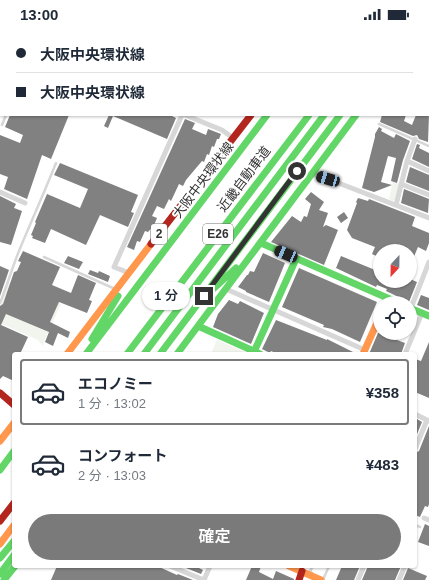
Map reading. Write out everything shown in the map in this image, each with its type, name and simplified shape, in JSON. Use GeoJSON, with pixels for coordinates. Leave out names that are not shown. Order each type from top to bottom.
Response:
{"type":"FeatureCollection","features":[{"type":"Feature","properties":{"kind":"main road","name":"2"},"geometry":{"type":"LineString","coordinates":[[69,352],[250,116]]}},
{"type":"Feature","properties":{"kind":"main road","name":"大阪中央環状線"},"geometry":{"type":"LineString","coordinates":[[87,352],[266,116]]}},
{"type":"Feature","properties":{"kind":"main road","name":"近畿自動車道"},"geometry":{"type":"LineString","coordinates":[[129,352],[308,116]]}},
{"type":"Feature","properties":{"kind":"main road","name":"近畿自動車道"},"geometry":{"type":"LineString","coordinates":[[146,352],[323,116]]}},
{"type":"Feature","properties":{"kind":"main road"},"geometry":{"type":"LineString","coordinates":[[161,352],[339,116]]}},
{"type":"Feature","properties":{"kind":"main road"},"geometry":{"type":"LineString","coordinates":[[178,352],[355,116]]}},
{"type":"Feature","properties":{"kind":"main road"},"geometry":{"type":"LineString","coordinates":[[86,352],[109,310],[153,241]]}},
{"type":"Feature","properties":{"kind":"main road"},"geometry":{"type":"LineString","coordinates":[[204,296],[223,282],[261,243]]}},
{"type":"Feature","properties":{"kind":"main road"},"geometry":{"type":"LineString","coordinates":[[261,243],[376,296]]}},
{"type":"Feature","properties":{"kind":"main road"},"geometry":{"type":"LineString","coordinates":[[256,352],[296,259]]}},
{"type":"Feature","properties":{"kind":"main road"},"geometry":{"type":"LineString","coordinates":[[198,326],[254,352]]}},
{"type":"Feature","properties":{"kind":"main road"},"geometry":{"type":"LineString","coordinates":[[364,352],[373,332]]}},
{"type":"Feature","properties":{"kind":"main road"},"geometry":{"type":"LineString","coordinates":[[0,393],[12,403]]}},
{"type":"Feature","properties":{"kind":"main road"},"geometry":{"type":"LineString","coordinates":[[0,441],[12,426]]}},
{"type":"Feature","properties":{"kind":"main road"},"geometry":{"type":"LineString","coordinates":[[0,470],[12,454]]}},
{"type":"Feature","properties":{"kind":"main road"},"geometry":{"type":"LineString","coordinates":[[0,515],[12,500]]}},
{"type":"Feature","properties":{"kind":"main road"},"geometry":{"type":"LineString","coordinates":[[0,521],[12,506]]}},
{"type":"Feature","properties":{"kind":"main road"},"geometry":{"type":"LineString","coordinates":[[0,544],[12,528]]}},
{"type":"Feature","properties":{"kind":"main road"},"geometry":{"type":"LineString","coordinates":[[0,558],[12,543]]}},
{"type":"Feature","properties":{"kind":"main road"},"geometry":{"type":"LineString","coordinates":[[0,574],[12,558]]}},
{"type":"Feature","properties":{"kind":"main road"},"geometry":{"type":"LineString","coordinates":[[4,580],[13,568]]}},
{"type":"Feature","properties":{"kind":"main road"},"geometry":{"type":"LineString","coordinates":[[295,568],[319,579]]}},
{"type":"Feature","properties":{"kind":"main road"},"geometry":{"type":"LineString","coordinates":[[299,580],[302,571]]}},
{"type":"Feature","properties":{"kind":"street"},"geometry":{"type":"LineString","coordinates":[[129,273],[114,267],[184,116]]}},
{"type":"Feature","properties":{"kind":"street"},"geometry":{"type":"LineString","coordinates":[[187,116],[222,130],[233,138]]}},
{"type":"Feature","properties":{"kind":"street"},"geometry":{"type":"LineString","coordinates":[[396,205],[407,161],[415,140]]}},
{"type":"Feature","properties":{"kind":"street"},"geometry":{"type":"LineString","coordinates":[[407,161],[429,171]]}},
{"type":"Feature","properties":{"kind":"street"},"geometry":{"type":"LineString","coordinates":[[312,174],[429,218]]}},
{"type":"Feature","properties":{"kind":"street"},"geometry":{"type":"LineString","coordinates":[[401,184],[429,195]]}},
{"type":"Feature","properties":{"kind":"street"},"geometry":{"type":"LineString","coordinates":[[0,192],[25,203]]}},
{"type":"Feature","properties":{"kind":"street"},"geometry":{"type":"LineString","coordinates":[[416,296],[429,262]]}},
{"type":"Feature","properties":{"kind":"street"},"geometry":{"type":"LineString","coordinates":[[226,289],[364,352]]}},
{"type":"Feature","properties":{"kind":"street"},"geometry":{"type":"LineString","coordinates":[[406,352],[425,314]]}},
{"type":"Feature","properties":{"kind":"street"},"geometry":{"type":"LineString","coordinates":[[417,416],[428,420],[417,444]]}},
{"type":"Feature","properties":{"kind":"street"},"geometry":{"type":"LineString","coordinates":[[175,568],[204,580],[209,568]]}},
{"type":"Feature","properties":{"kind":"street"},"geometry":{"type":"LineString","coordinates":[[358,580],[363,568]]}},
{"type":"Feature","properties":{"kind":"street"},"geometry":{"type":"LineString","coordinates":[[399,580],[404,568]]}},
{"type":"Feature","properties":{"kind":"lane"},"geometry":{"type":"LineString","coordinates":[[2,124],[6,116]]}},
{"type":"Feature","properties":{"kind":"lane"},"geometry":{"type":"LineString","coordinates":[[379,124],[429,146]]}},
{"type":"Feature","properties":{"kind":"lane"},"geometry":{"type":"LineString","coordinates":[[0,303],[8,279],[56,164]]}},
{"type":"Feature","properties":{"kind":"lane"},"geometry":{"type":"LineString","coordinates":[[44,257],[116,290]]}},
{"type":"Feature","properties":{"kind":"lane"},"geometry":{"type":"LineString","coordinates":[[312,568],[310,571],[319,579],[327,568]]}},
{"type":"Feature","properties":{"kind":"shaded area"},"geometry":{"type":"Polygon","coordinates":[[[393,182],[399,184],[395,200],[393,201],[389,199],[393,182]]]}},
{"type":"Feature","properties":{"kind":"shaded area"},"geometry":{"type":"Polygon","coordinates":[[[9,282],[61,304],[43,346],[38,340],[0,323],[0,305],[9,282]]]}},
{"type":"Feature","properties":{"kind":"shaded area"},"geometry":{"type":"Polygon","coordinates":[[[217,340],[245,352],[212,352],[217,340]]]}},
{"type":"Feature","properties":{"kind":"building"},"geometry":{"type":"Polygon","coordinates":[[[10,116],[69,116],[51,159],[42,155],[27,199],[4,189],[8,177],[0,174],[0,135],[20,143],[23,135],[5,127],[10,116]]]}},
{"type":"Feature","properties":{"kind":"building"},"geometry":{"type":"Polygon","coordinates":[[[109,116],[113,116],[108,128],[104,126],[109,116]]]}},
{"type":"Feature","properties":{"kind":"building"},"geometry":{"type":"Polygon","coordinates":[[[113,116],[172,116],[176,118],[167,139],[113,116]]]}},
{"type":"Feature","properties":{"kind":"building"},"geometry":{"type":"Polygon","coordinates":[[[382,116],[406,116],[404,121],[412,125],[416,116],[429,116],[428,142],[419,139],[417,135],[413,136],[380,122],[382,116]]]}},
{"type":"Feature","properties":{"kind":"building"},"geometry":{"type":"Polygon","coordinates":[[[185,119],[195,123],[192,129],[206,135],[208,129],[221,134],[214,147],[212,146],[209,155],[207,154],[204,162],[202,161],[186,180],[183,186],[179,184],[171,201],[169,199],[164,209],[157,206],[152,216],[157,218],[154,225],[148,232],[145,231],[140,242],[137,241],[134,250],[127,247],[185,119]]]}},
{"type":"Feature","properties":{"kind":"building"},"geometry":{"type":"Polygon","coordinates":[[[379,127],[382,129],[381,131],[394,138],[396,134],[410,141],[397,183],[391,181],[396,158],[388,156],[381,182],[392,185],[374,192],[362,188],[375,134],[379,127]]]}},
{"type":"Feature","properties":{"kind":"building"},"geometry":{"type":"Polygon","coordinates":[[[417,144],[420,145],[419,148],[429,153],[429,167],[412,159],[417,144]]]}},
{"type":"Feature","properties":{"kind":"building"},"geometry":{"type":"Polygon","coordinates":[[[60,163],[138,195],[131,212],[134,213],[128,227],[100,215],[86,245],[51,229],[45,243],[32,238],[33,236],[31,235],[36,223],[35,222],[47,194],[80,208],[88,189],[54,175],[60,163]]]}},
{"type":"Feature","properties":{"kind":"building"},"geometry":{"type":"Polygon","coordinates":[[[410,167],[429,175],[429,191],[406,182],[410,167]]]}},
{"type":"Feature","properties":{"kind":"building"},"geometry":{"type":"Polygon","coordinates":[[[404,189],[429,199],[428,213],[401,203],[404,189]]]}},
{"type":"Feature","properties":{"kind":"building"},"geometry":{"type":"Polygon","coordinates":[[[311,192],[324,202],[319,210],[328,213],[323,227],[326,225],[338,230],[324,265],[271,242],[292,216],[301,222],[304,216],[307,217],[311,204],[305,199],[311,192]]]}},
{"type":"Feature","properties":{"kind":"building"},"geometry":{"type":"Polygon","coordinates":[[[0,196],[16,204],[14,208],[22,211],[11,245],[0,242],[0,196]]]}},
{"type":"Feature","properties":{"kind":"building"},"geometry":{"type":"Polygon","coordinates":[[[358,198],[368,201],[369,199],[415,217],[412,226],[429,233],[429,243],[426,251],[418,247],[417,249],[417,244],[373,244],[373,246],[352,238],[347,230],[357,203],[358,198]]]}},
{"type":"Feature","properties":{"kind":"building"},"geometry":{"type":"Polygon","coordinates":[[[344,212],[348,218],[341,223],[337,217],[344,212]]]}},
{"type":"Feature","properties":{"kind":"building"},"geometry":{"type":"Polygon","coordinates":[[[23,251],[60,267],[52,285],[71,293],[78,275],[96,283],[89,300],[92,301],[87,313],[59,302],[50,322],[70,332],[68,338],[58,333],[53,346],[45,342],[49,332],[6,314],[1,325],[28,337],[21,352],[12,352],[12,380],[3,376],[0,379],[0,306],[3,304],[14,272],[17,271],[21,262],[18,261],[23,251]]]}},
{"type":"Feature","properties":{"kind":"building"},"geometry":{"type":"Polygon","coordinates":[[[263,253],[285,263],[269,302],[238,287],[250,271],[254,272],[263,253]]]}},
{"type":"Feature","properties":{"kind":"building"},"geometry":{"type":"Polygon","coordinates":[[[68,256],[83,262],[79,269],[64,263],[68,256]]]}},
{"type":"Feature","properties":{"kind":"building"},"geometry":{"type":"Polygon","coordinates":[[[341,256],[373,269],[373,286],[336,268],[341,256]]]}},
{"type":"Feature","properties":{"kind":"building"},"geometry":{"type":"Polygon","coordinates":[[[0,266],[9,270],[0,296],[0,266]]]}},
{"type":"Feature","properties":{"kind":"building"},"geometry":{"type":"Polygon","coordinates":[[[299,268],[373,300],[373,311],[360,342],[332,329],[323,327],[324,325],[282,307],[299,268]]]}},
{"type":"Feature","properties":{"kind":"building"},"geometry":{"type":"Polygon","coordinates":[[[90,270],[98,273],[99,271],[110,276],[108,282],[88,274],[90,270]]]}},
{"type":"Feature","properties":{"kind":"building"},"geometry":{"type":"Polygon","coordinates":[[[384,288],[415,288],[411,296],[396,296],[386,291],[387,289],[384,288]]]}},
{"type":"Feature","properties":{"kind":"building"},"geometry":{"type":"Polygon","coordinates":[[[421,295],[429,298],[429,310],[417,305],[421,295]]]}},
{"type":"Feature","properties":{"kind":"building"},"geometry":{"type":"Polygon","coordinates":[[[229,300],[238,304],[240,301],[264,313],[251,344],[213,327],[218,314],[229,300]]]}},
{"type":"Feature","properties":{"kind":"building"},"geometry":{"type":"Polygon","coordinates":[[[276,320],[327,339],[353,352],[268,352],[262,349],[276,320]]]}},
{"type":"Feature","properties":{"kind":"building"},"geometry":{"type":"Polygon","coordinates":[[[375,340],[397,340],[405,343],[402,352],[370,352],[375,340]]]}},
{"type":"Feature","properties":{"kind":"building"},"geometry":{"type":"Polygon","coordinates":[[[429,342],[429,398],[417,393],[417,360],[421,361],[429,342]]]}},
{"type":"Feature","properties":{"kind":"building"},"geometry":{"type":"Polygon","coordinates":[[[417,419],[422,422],[417,434],[417,419]]]}},
{"type":"Feature","properties":{"kind":"building"},"geometry":{"type":"Polygon","coordinates":[[[429,426],[429,504],[428,507],[425,506],[420,517],[417,516],[417,452],[419,451],[429,426]]]}},
{"type":"Feature","properties":{"kind":"building"},"geometry":{"type":"Polygon","coordinates":[[[425,524],[429,526],[429,546],[418,542],[425,524]]]}},
{"type":"Feature","properties":{"kind":"building"},"geometry":{"type":"Polygon","coordinates":[[[56,568],[161,568],[193,580],[51,580],[56,568]]]}},
{"type":"Feature","properties":{"kind":"building"},"geometry":{"type":"Polygon","coordinates":[[[186,568],[199,568],[203,570],[201,574],[186,568]]]}},
{"type":"Feature","properties":{"kind":"building"},"geometry":{"type":"Polygon","coordinates":[[[251,568],[260,568],[259,572],[273,579],[276,571],[294,579],[294,580],[246,580],[251,568]]]}},
{"type":"Feature","properties":{"kind":"building"},"geometry":{"type":"Polygon","coordinates":[[[341,568],[359,568],[354,580],[336,580],[341,568]]]}},
{"type":"Feature","properties":{"kind":"building"},"geometry":{"type":"Polygon","coordinates":[[[367,568],[400,568],[395,580],[362,580],[367,568]]]}},
{"type":"Feature","properties":{"kind":"building"},"geometry":{"type":"Polygon","coordinates":[[[408,568],[427,576],[425,580],[403,580],[408,568]]]}},
{"type":"Feature","properties":{"kind":"traffic: fast"},"geometry":{"type":"LineString","coordinates":[[88,352],[266,116]]}},
{"type":"Feature","properties":{"kind":"traffic: fast"},"geometry":{"type":"LineString","coordinates":[[129,352],[308,116]]}},
{"type":"Feature","properties":{"kind":"traffic: fast"},"geometry":{"type":"LineString","coordinates":[[146,352],[323,116]]}},
{"type":"Feature","properties":{"kind":"traffic: fast"},"geometry":{"type":"LineString","coordinates":[[162,352],[339,116]]}},
{"type":"Feature","properties":{"kind":"traffic: fast"},"geometry":{"type":"LineString","coordinates":[[178,352],[355,116]]}},
{"type":"Feature","properties":{"kind":"traffic: fast"},"geometry":{"type":"LineString","coordinates":[[261,243],[383,296]]}},
{"type":"Feature","properties":{"kind":"traffic: fast"},"geometry":{"type":"LineString","coordinates":[[254,352],[296,259]]}},
{"type":"Feature","properties":{"kind":"traffic: fast"},"geometry":{"type":"LineString","coordinates":[[211,291],[236,268]]}},
{"type":"Feature","properties":{"kind":"traffic: fast"},"geometry":{"type":"LineString","coordinates":[[92,339],[118,296]]}},
{"type":"Feature","properties":{"kind":"traffic: fast"},"geometry":{"type":"LineString","coordinates":[[417,311],[429,316]]}},
{"type":"Feature","properties":{"kind":"traffic: fast"},"geometry":{"type":"LineString","coordinates":[[198,326],[256,352]]}},
{"type":"Feature","properties":{"kind":"traffic: fast"},"geometry":{"type":"LineString","coordinates":[[0,470],[12,454]]}},
{"type":"Feature","properties":{"kind":"traffic: fast"},"geometry":{"type":"LineString","coordinates":[[0,558],[12,543]]}},
{"type":"Feature","properties":{"kind":"traffic: fast"},"geometry":{"type":"LineString","coordinates":[[0,574],[12,558]]}},
{"type":"Feature","properties":{"kind":"traffic: fast"},"geometry":{"type":"LineString","coordinates":[[4,580],[13,568]]}},
{"type":"Feature","properties":{"kind":"traffic: slow"},"geometry":{"type":"LineString","coordinates":[[69,352],[151,244]]}},
{"type":"Feature","properties":{"kind":"traffic: slow"},"geometry":{"type":"LineString","coordinates":[[364,352],[373,332]]}},
{"type":"Feature","properties":{"kind":"traffic: slow"},"geometry":{"type":"LineString","coordinates":[[0,441],[12,426]]}},
{"type":"Feature","properties":{"kind":"traffic: slow"},"geometry":{"type":"LineString","coordinates":[[0,544],[12,528]]}},
{"type":"Feature","properties":{"kind":"traffic: slow"},"geometry":{"type":"LineString","coordinates":[[294,568],[321,580]]}},
{"type":"Feature","properties":{"kind":"traffic: jam"},"geometry":{"type":"LineString","coordinates":[[151,244],[250,116]]}},
{"type":"Feature","properties":{"kind":"traffic: jam"},"geometry":{"type":"LineString","coordinates":[[0,393],[12,403]]}},
{"type":"Feature","properties":{"kind":"traffic: jam"},"geometry":{"type":"LineString","coordinates":[[0,521],[12,506]]}},
{"type":"Feature","properties":{"kind":"traffic: jam"},"geometry":{"type":"LineString","coordinates":[[299,580],[302,571]]}},
{"type":"Feature","properties":{"kind":"route"},"geometry":{"type":"LineString","coordinates":[[204,296],[297,171]]}}]}
